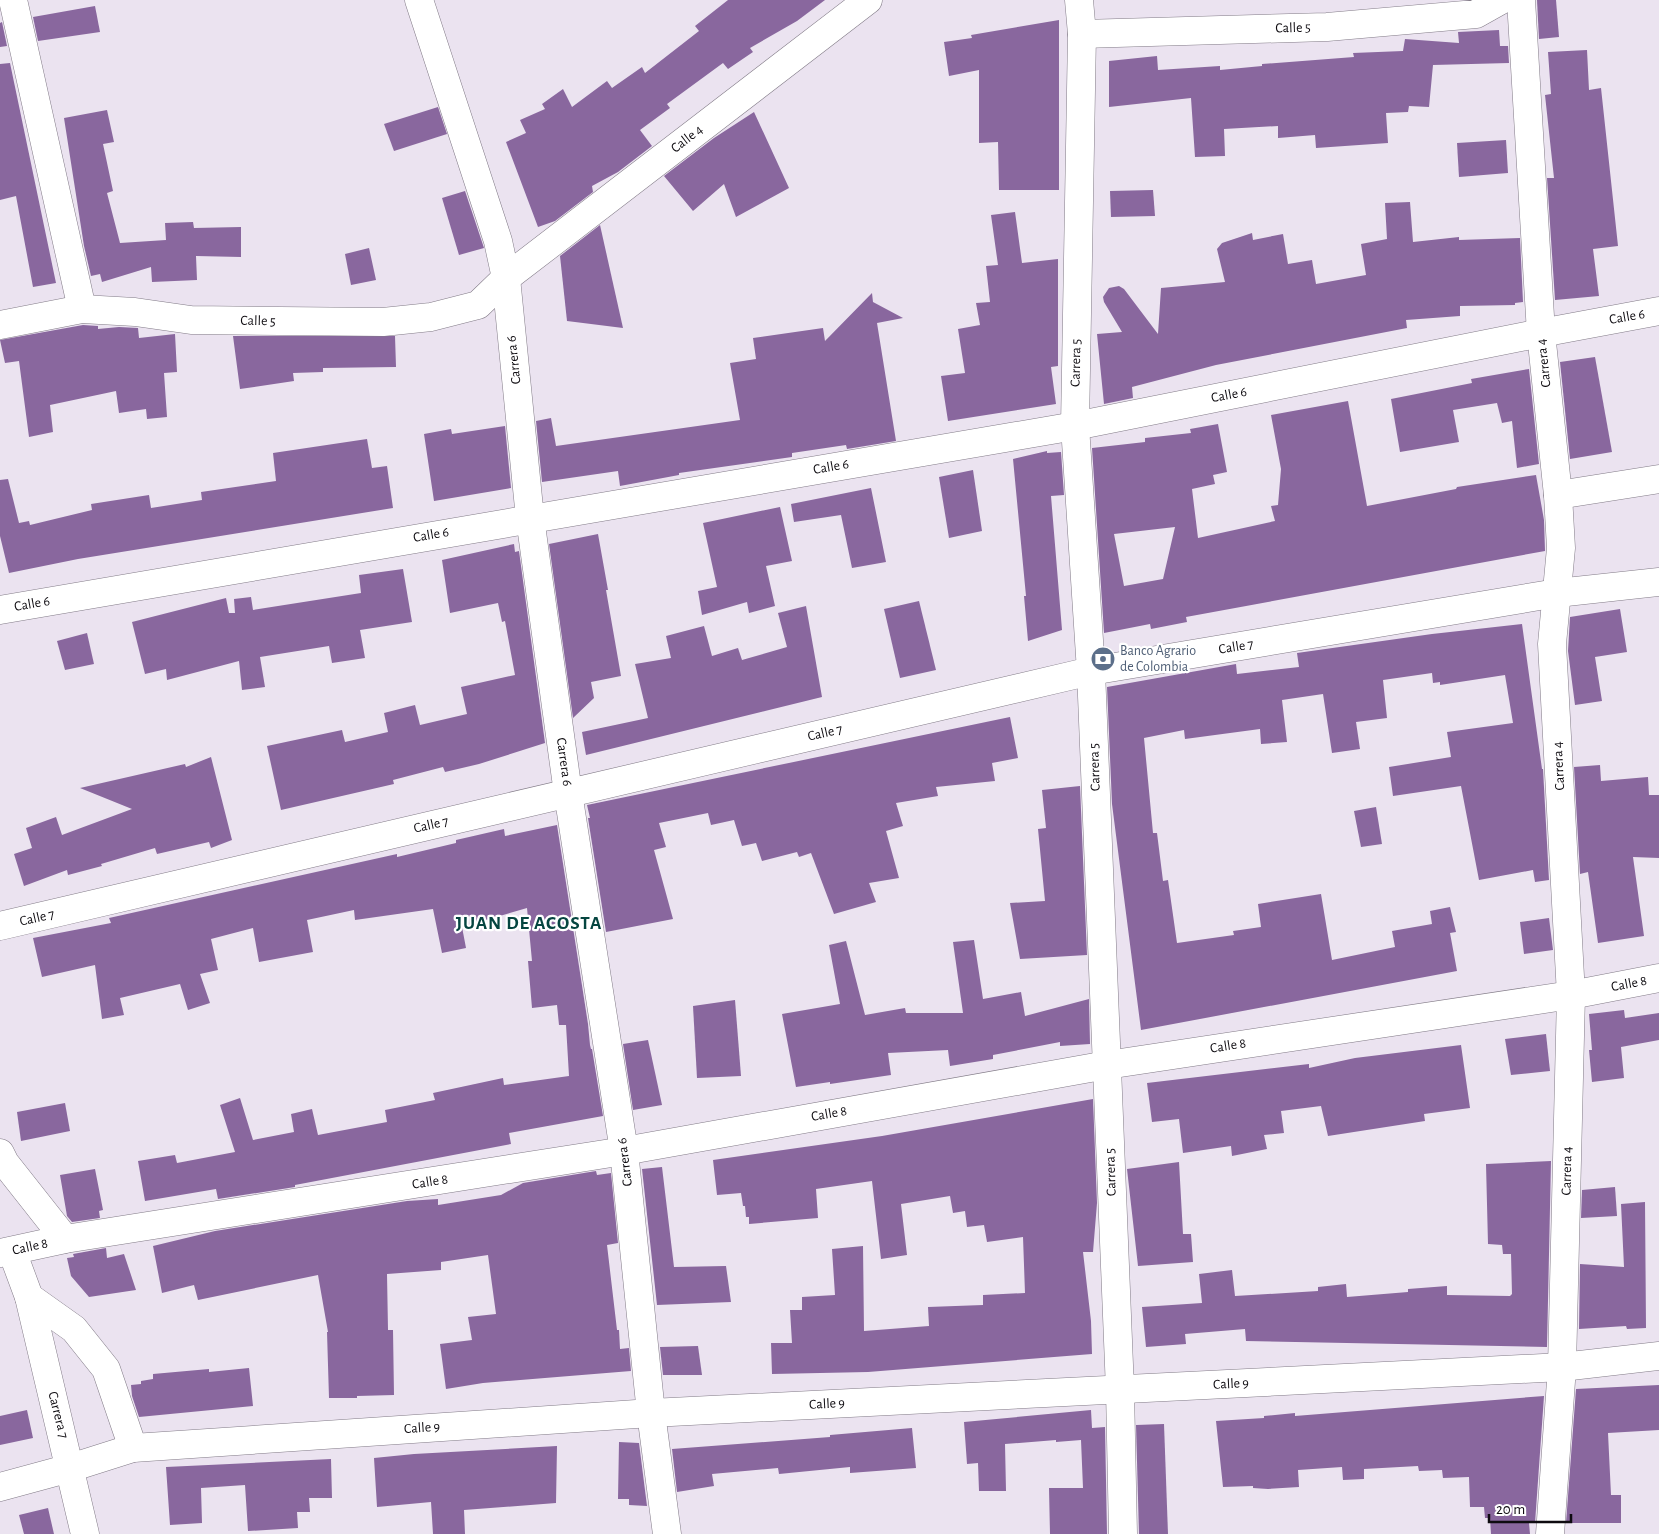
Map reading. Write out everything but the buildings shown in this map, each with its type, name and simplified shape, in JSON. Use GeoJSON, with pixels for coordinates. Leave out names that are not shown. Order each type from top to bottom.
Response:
{"type":"FeatureCollection","features":[{"type":"Feature","properties":{"kind":"street"},"geometry":{"type":"LineString","coordinates":[[12,0],[82,309]]}},
{"type":"Feature","properties":{"kind":"street","name":"Carrera 6"},"geometry":{"type":"LineString","coordinates":[[419,0],[498,241],[506,278],[530,518],[568,793],[624,1151],[651,1413],[667,1534]]}},
{"type":"Feature","properties":{"kind":"street","name":"Calle 4"},"geometry":{"type":"LineString","coordinates":[[506,278],[868,0]]}},
{"type":"Feature","properties":{"kind":"street","name":"Carrera 5"},"geometry":{"type":"LineString","coordinates":[[1079,0],[1082,34],[1075,426],[1091,671],[1120,1390],[1123,1534]]}},
{"type":"Feature","properties":{"kind":"street","name":"Calle 5"},"geometry":{"type":"LineString","coordinates":[[1082,34],[1327,27],[1476,14],[1501,0]]}},
{"type":"Feature","properties":{"kind":"street","name":"Carrera 4"},"geometry":{"type":"LineString","coordinates":[[1521,0],[1540,333],[1558,495],[1561,548],[1552,644],[1571,995],[1562,1367],[1550,1534]]}},
{"type":"Feature","properties":{"kind":"street","name":"Calle 5"},"geometry":{"type":"LineString","coordinates":[[0,325],[82,309],[135,312],[191,320],[383,322],[431,316],[478,305],[506,278]]}},
{"type":"Feature","properties":{"kind":"street","name":"Calle 6"},"geometry":{"type":"LineString","coordinates":[[0,610],[1075,426],[1659,311]]}},
{"type":"Feature","properties":{"kind":"street"},"geometry":{"type":"LineString","coordinates":[[1558,495],[1659,479]]}},
{"type":"Feature","properties":{"kind":"street","name":"Calle 7"},"geometry":{"type":"LineString","coordinates":[[0,926],[1091,671],[1557,593],[1659,582]]}},
{"type":"Feature","properties":{"kind":"street","name":"Calle 8"},"geometry":{"type":"LineString","coordinates":[[6,1252],[65,1239],[624,1151],[1107,1065],[1571,995],[1659,978]]}},
{"type":"Feature","properties":{"kind":"street"},"geometry":{"type":"LineString","coordinates":[[0,1153],[5,1163],[65,1239]]}},
{"type":"Feature","properties":{"kind":"street","name":"Carrera 7"},"geometry":{"type":"LineString","coordinates":[[6,1252],[29,1297],[85,1534]]}},
{"type":"Feature","properties":{"kind":"street"},"geometry":{"type":"LineString","coordinates":[[29,1297],[74,1329],[106,1368],[133,1448]]}},
{"type":"Feature","properties":{"kind":"street","name":"Calle 9"},"geometry":{"type":"LineString","coordinates":[[0,1487],[133,1448],[651,1413],[1562,1367],[1659,1356]]}},
{"type":"Feature","properties":{"kind":"place","name":"Banco Agrario de Colombia"},"geometry":{"type":"Point","coordinates":[1103,659]}},
{"type":"Feature","properties":{"kind":"district","name":"JUAN DE ACOSTA"},"geometry":{"type":"Point","coordinates":[529,923]}}]}
